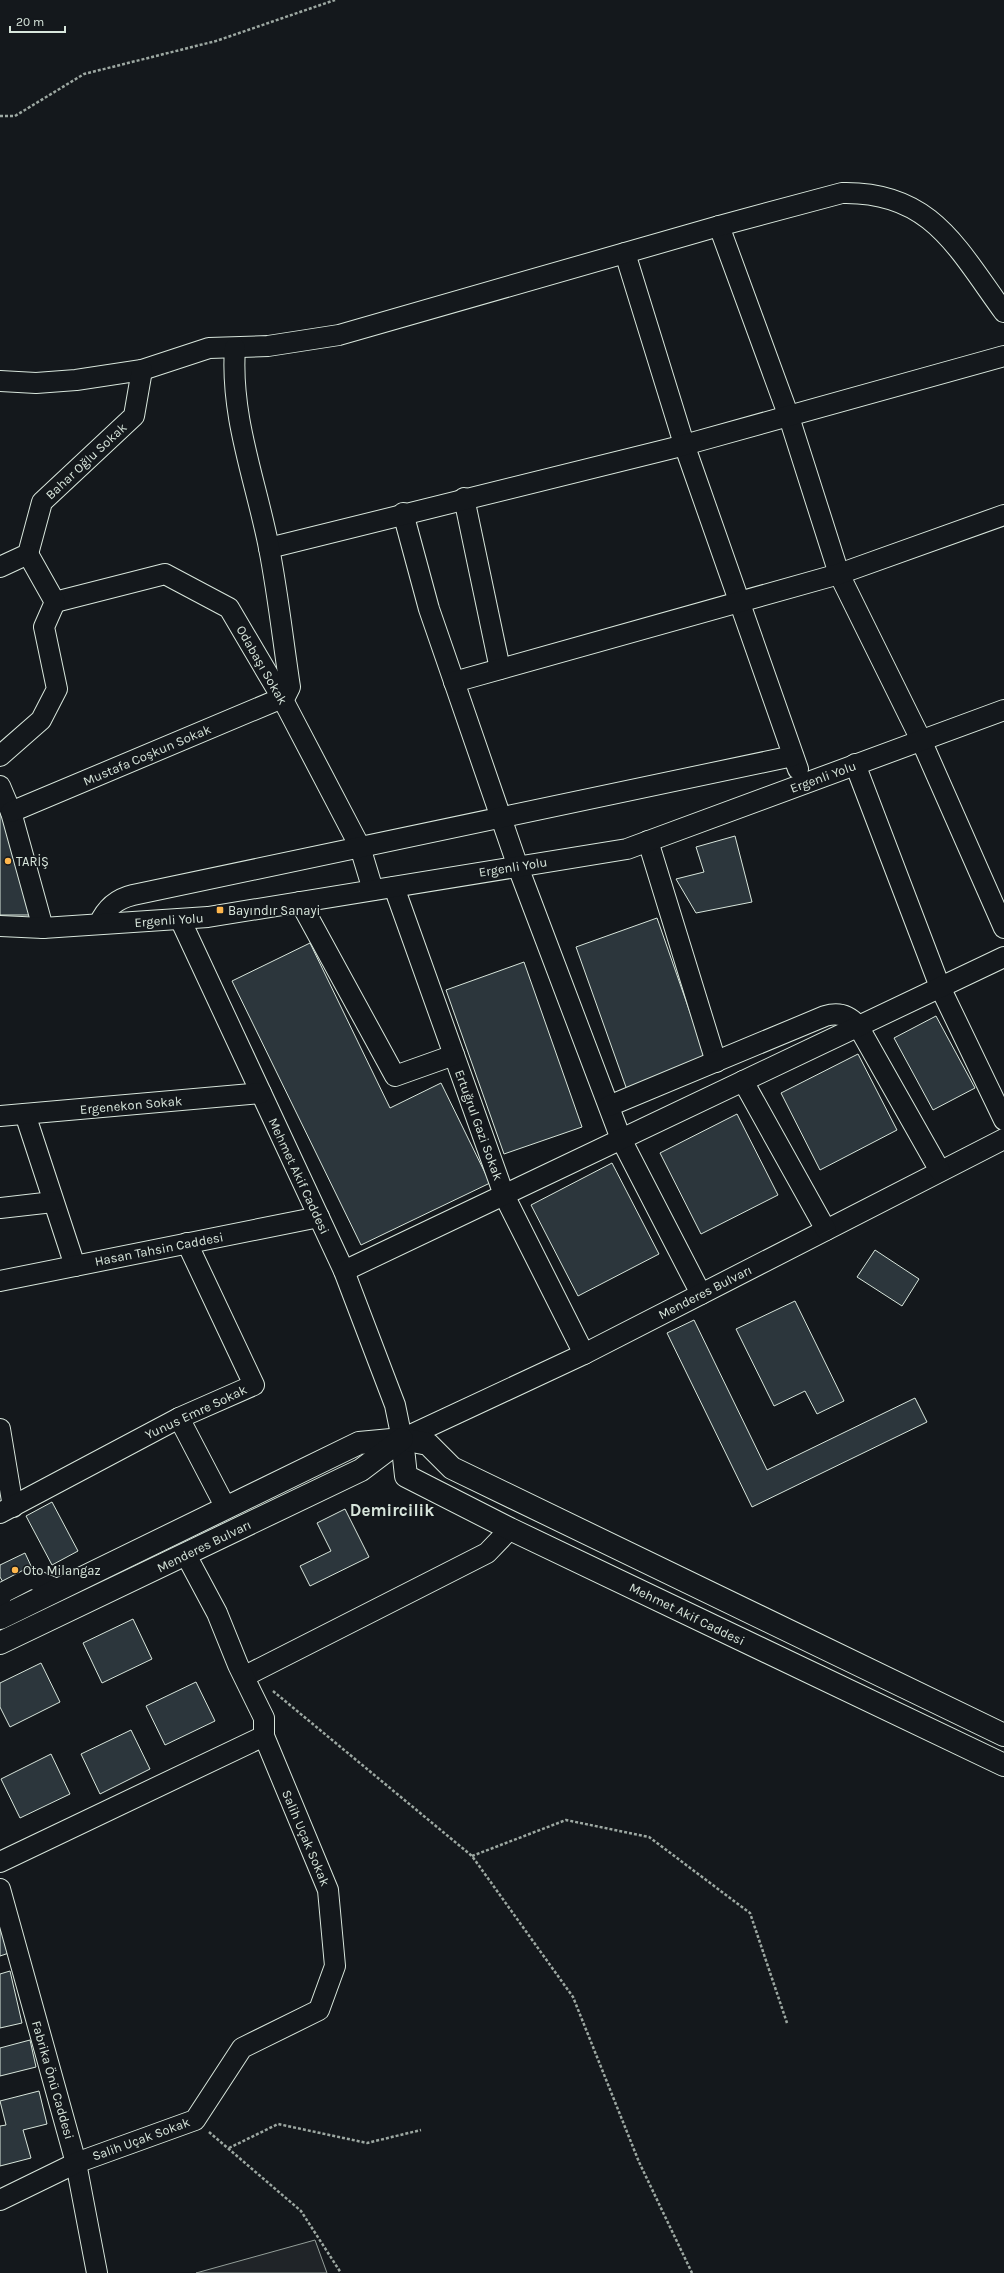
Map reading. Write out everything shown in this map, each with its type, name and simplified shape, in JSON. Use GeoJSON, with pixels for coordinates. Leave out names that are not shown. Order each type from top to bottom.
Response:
{"type":"FeatureCollection","features":[{"type":"Feature","properties":{"kind":"main road","name":"Menderes Bulvarı"},"geometry":{"type":"LineString","coordinates":[[0,1618],[359,1443],[402,1439]]}},
{"type":"Feature","properties":{"kind":"main road","name":"Menderes Bulvarı"},"geometry":{"type":"LineString","coordinates":[[0,1643],[361,1470],[402,1439]]}},
{"type":"Feature","properties":{"kind":"main road","name":"Mehmet Akif Caddesi"},"geometry":{"type":"LineString","coordinates":[[402,1439],[406,1476],[510,1529],[1004,1765]]}},
{"type":"Feature","properties":{"kind":"main road"},"geometry":{"type":"LineString","coordinates":[[402,1439],[428,1444],[452,1468],[1004,1735]]}},
{"type":"Feature","properties":{"kind":"street"},"geometry":{"type":"LineString","coordinates":[[0,381],[36,383],[76,380],[142,370],[209,348],[234,348],[302,342],[339,335],[719,226],[842,193],[860,193],[895,199],[912,206],[940,228],[1004,312]]}},
{"type":"Feature","properties":{"kind":"street"},"geometry":{"type":"LineString","coordinates":[[719,226],[789,417],[839,574],[921,740],[1004,928]]}},
{"type":"Feature","properties":{"kind":"street"},"geometry":{"type":"LineString","coordinates":[[625,253],[684,444],[803,784]]}},
{"type":"Feature","properties":{"kind":"street"},"geometry":{"type":"LineString","coordinates":[[234,348],[233,371],[240,428],[269,548],[290,687],[286,695],[282,698]]}},
{"type":"Feature","properties":{"kind":"street"},"geometry":{"type":"LineString","coordinates":[[269,548],[789,417],[1004,356]]}},
{"type":"Feature","properties":{"kind":"street","name":"Bahar Oğlu Sokak"},"geometry":{"type":"LineString","coordinates":[[28,554],[42,502],[134,416],[142,370]]}},
{"type":"Feature","properties":{"kind":"street"},"geometry":{"type":"LineString","coordinates":[[464,498],[500,669]]}},
{"type":"Feature","properties":{"kind":"street"},"geometry":{"type":"LineString","coordinates":[[404,513],[429,609],[454,682],[518,866],[621,1139],[701,1294]]}},
{"type":"Feature","properties":{"kind":"street"},"geometry":{"type":"LineString","coordinates":[[454,682],[839,574],[1004,515]]}},
{"type":"Feature","properties":{"kind":"street"},"geometry":{"type":"LineString","coordinates":[[0,756],[41,720],[57,689],[44,627],[55,602],[28,554],[2,561]]}},
{"type":"Feature","properties":{"kind":"street","name":"Odabaşı Sokak"},"geometry":{"type":"LineString","coordinates":[[55,602],[165,574],[229,608],[282,698],[360,847],[373,890]]}},
{"type":"Feature","properties":{"kind":"street","name":"Mustafa Coşkun Sokak"},"geometry":{"type":"LineString","coordinates":[[11,812],[282,698]]}},
{"type":"Feature","properties":{"kind":"street","name":"Ergenli Yolu"},"geometry":{"type":"LineString","coordinates":[[0,926],[43,928],[208,917],[627,849],[1004,710]]}},
{"type":"Feature","properties":{"kind":"street"},"geometry":{"type":"LineString","coordinates":[[99,924],[108,908],[123,897],[793,756]]}},
{"type":"Feature","properties":{"kind":"street"},"geometry":{"type":"LineString","coordinates":[[855,764],[940,987],[1004,1120]]}},
{"type":"Feature","properties":{"kind":"street"},"geometry":{"type":"LineString","coordinates":[[0,786],[11,812],[43,928]]}},
{"type":"Feature","properties":{"kind":"street"},"geometry":{"type":"LineString","coordinates":[[648,841],[716,1062]]}},
{"type":"Feature","properties":{"kind":"street","name":"Ertuğrul Gazi Sokak"},"geometry":{"type":"LineString","coordinates":[[394,887],[504,1195],[584,1354]]}},
{"type":"Feature","properties":{"kind":"street"},"geometry":{"type":"LineString","coordinates":[[300,902],[396,1076],[454,1055]]}},
{"type":"Feature","properties":{"kind":"street","name":"Mehmet Akif Caddesi"},"geometry":{"type":"LineString","coordinates":[[180,919],[344,1272],[395,1405],[402,1439]]}},
{"type":"Feature","properties":{"kind":"street"},"geometry":{"type":"LineString","coordinates":[[344,1272],[1004,957]]}},
{"type":"Feature","properties":{"kind":"street"},"geometry":{"type":"LineString","coordinates":[[609,1106],[831,1014],[844,1016],[858,1026],[940,1171]]}},
{"type":"Feature","properties":{"kind":"street"},"geometry":{"type":"LineString","coordinates":[[744,1081],[826,1230]]}},
{"type":"Feature","properties":{"kind":"street","name":"Ergenekon Sokak"},"geometry":{"type":"LineString","coordinates":[[0,1116],[261,1093]]}},
{"type":"Feature","properties":{"kind":"street"},"geometry":{"type":"LineString","coordinates":[[25,1114],[74,1266]]}},
{"type":"Feature","properties":{"kind":"street","name":"Menderes Bulvarı"},"geometry":{"type":"LineString","coordinates":[[402,1439],[584,1354],[1004,1139]]}},
{"type":"Feature","properties":{"kind":"street"},"geometry":{"type":"LineString","coordinates":[[0,1208],[53,1202]]}},
{"type":"Feature","properties":{"kind":"street","name":"Hasan Tahsin Caddesi"},"geometry":{"type":"LineString","coordinates":[[0,1280],[319,1217]]}},
{"type":"Feature","properties":{"kind":"street","name":"Yunus Emre Sokak"},"geometry":{"type":"LineString","coordinates":[[7,1510],[179,1418],[254,1385],[188,1243]]}},
{"type":"Feature","properties":{"kind":"street"},"geometry":{"type":"LineString","coordinates":[[179,1418],[226,1508]]}},
{"type":"Feature","properties":{"kind":"street"},"geometry":{"type":"LineString","coordinates":[[0,1429],[7,1510]]}},
{"type":"Feature","properties":{"kind":"street"},"geometry":{"type":"LineString","coordinates":[[251,1673],[487,1553],[510,1529]]}},
{"type":"Feature","properties":{"kind":"street","name":"Salih Uçak Sokak"},"geometry":{"type":"LineString","coordinates":[[0,2200],[76,2163],[195,2120],[242,2048],[319,2010],[335,1966],[328,1890],[264,1736],[264,1718],[238,1665],[217,1613],[186,1555]]}},
{"type":"Feature","properties":{"kind":"street"},"geometry":{"type":"LineString","coordinates":[[0,1599],[2,1594],[31,1578],[59,1590]]}},
{"type":"Feature","properties":{"kind":"street"},"geometry":{"type":"LineString","coordinates":[[0,1862],[264,1736]]}},
{"type":"Feature","properties":{"kind":"street","name":"Fabrika Önü Caddesi"},"geometry":{"type":"LineString","coordinates":[[0,1889],[76,2163],[97,2273]]}},
{"type":"Feature","properties":{"kind":"path"},"geometry":{"type":"LineString","coordinates":[[0,116],[15,116],[84,74],[216,41],[335,0]]}},
{"type":"Feature","properties":{"kind":"path"},"geometry":{"type":"LineString","coordinates":[[251,1673],[472,1856],[573,1997],[639,2162],[692,2273]]}},
{"type":"Feature","properties":{"kind":"path"},"geometry":{"type":"LineString","coordinates":[[472,1856],[566,1820],[649,1837],[750,1913],[787,2023]]}},
{"type":"Feature","properties":{"kind":"path"},"geometry":{"type":"LineString","coordinates":[[195,2120],[301,2211],[341,2273]]}},
{"type":"Feature","properties":{"kind":"path"},"geometry":{"type":"LineString","coordinates":[[229,2148],[278,2124],[367,2143],[421,2130]]}},
{"type":"Feature","properties":{"kind":"shaded area"},"geometry":{"type":"Polygon","coordinates":[[[315,2240],[327,2273],[196,2273],[315,2240]]]}},
{"type":"Feature","properties":{"kind":"building","name":"TARİŞ"},"geometry":{"type":"Polygon","coordinates":[[[0,807],[30,915],[0,915],[0,807]]]}},
{"type":"Feature","properties":{"kind":"building"},"geometry":{"type":"Polygon","coordinates":[[[735,836],[752,902],[696,913],[676,879],[704,872],[696,847],[735,836]]]}},
{"type":"Feature","properties":{"kind":"building"},"geometry":{"type":"Polygon","coordinates":[[[657,918],[707,1061],[627,1090],[576,947],[657,918]]]}},
{"type":"Feature","properties":{"kind":"building"},"geometry":{"type":"Polygon","coordinates":[[[310,943],[390,1108],[441,1083],[490,1183],[361,1245],[232,981],[310,943]]]}},
{"type":"Feature","properties":{"kind":"building"},"geometry":{"type":"Polygon","coordinates":[[[524,962],[582,1127],[504,1154],[446,990],[524,962]]]}},
{"type":"Feature","properties":{"kind":"building"},"geometry":{"type":"Polygon","coordinates":[[[936,1016],[975,1088],[933,1110],[894,1038],[936,1016]]]}},
{"type":"Feature","properties":{"kind":"building"},"geometry":{"type":"Polygon","coordinates":[[[858,1054],[897,1130],[820,1170],[781,1093],[858,1054]]]}},
{"type":"Feature","properties":{"kind":"building"},"geometry":{"type":"Polygon","coordinates":[[[737,1114],[778,1195],[701,1234],[660,1153],[737,1114]]]}},
{"type":"Feature","properties":{"kind":"building"},"geometry":{"type":"Polygon","coordinates":[[[612,1163],[659,1254],[578,1296],[531,1205],[612,1163]]]}},
{"type":"Feature","properties":{"kind":"building"},"geometry":{"type":"Polygon","coordinates":[[[875,1250],[919,1279],[902,1306],[857,1277],[875,1250]]]}},
{"type":"Feature","properties":{"kind":"building"},"geometry":{"type":"Polygon","coordinates":[[[795,1301],[844,1401],[817,1414],[805,1391],[774,1406],[736,1329],[795,1301]]]}},
{"type":"Feature","properties":{"kind":"building"},"geometry":{"type":"Polygon","coordinates":[[[694,1320],[767,1470],[915,1398],[927,1422],[752,1507],[667,1333],[694,1320]]]}},
{"type":"Feature","properties":{"kind":"building"},"geometry":{"type":"Polygon","coordinates":[[[52,1502],[78,1551],[52,1565],[26,1516],[52,1502]]]}},
{"type":"Feature","properties":{"kind":"building"},"geometry":{"type":"Polygon","coordinates":[[[345,1509],[369,1557],[310,1586],[300,1566],[331,1551],[317,1523],[345,1509]]]}},
{"type":"Feature","properties":{"kind":"building"},"geometry":{"type":"Polygon","coordinates":[[[25,1553],[32,1568],[3,1582],[0,1577],[0,1565],[25,1553]]]}},
{"type":"Feature","properties":{"kind":"building"},"geometry":{"type":"Polygon","coordinates":[[[133,1619],[152,1659],[102,1683],[83,1643],[133,1619]]]}},
{"type":"Feature","properties":{"kind":"building"},"geometry":{"type":"Polygon","coordinates":[[[41,1663],[60,1702],[10,1727],[0,1707],[0,1683],[41,1663]]]}},
{"type":"Feature","properties":{"kind":"building"},"geometry":{"type":"Polygon","coordinates":[[[196,1682],[215,1721],[165,1745],[146,1706],[196,1682]]]}},
{"type":"Feature","properties":{"kind":"building"},"geometry":{"type":"Polygon","coordinates":[[[131,1730],[150,1769],[100,1794],[81,1754],[131,1730]]]}},
{"type":"Feature","properties":{"kind":"building"},"geometry":{"type":"Polygon","coordinates":[[[51,1754],[70,1794],[20,1818],[1,1779],[51,1754]]]}},
{"type":"Feature","properties":{"kind":"building"},"geometry":{"type":"Polygon","coordinates":[[[2,1927],[9,1953],[0,1956],[0,1928],[2,1927]]]}},
{"type":"Feature","properties":{"kind":"building"},"geometry":{"type":"Polygon","coordinates":[[[10,1971],[22,2023],[0,2028],[0,1974],[10,1971]]]}},
{"type":"Feature","properties":{"kind":"building"},"geometry":{"type":"Polygon","coordinates":[[[30,2040],[36,2067],[0,2076],[0,2048],[30,2040]]]}},
{"type":"Feature","properties":{"kind":"building"},"geometry":{"type":"Polygon","coordinates":[[[39,2091],[47,2124],[23,2130],[31,2158],[0,2166],[0,2126],[6,2125],[0,2101],[39,2091]]]}},
{"type":"Feature","properties":{"kind":"place","name":"TARİŞ"},"geometry":{"type":"Point","coordinates":[8,861]}},
{"type":"Feature","properties":{"kind":"place","name":"Bayındır Sanayi"},"geometry":{"type":"Point","coordinates":[220,910]}},
{"type":"Feature","properties":{"kind":"place","name":"Oto Milangaz"},"geometry":{"type":"Point","coordinates":[15,1570]}},
{"type":"Feature","properties":{"kind":"district","name":"Demircilik"},"geometry":{"type":"Point","coordinates":[392,1510]}}]}
